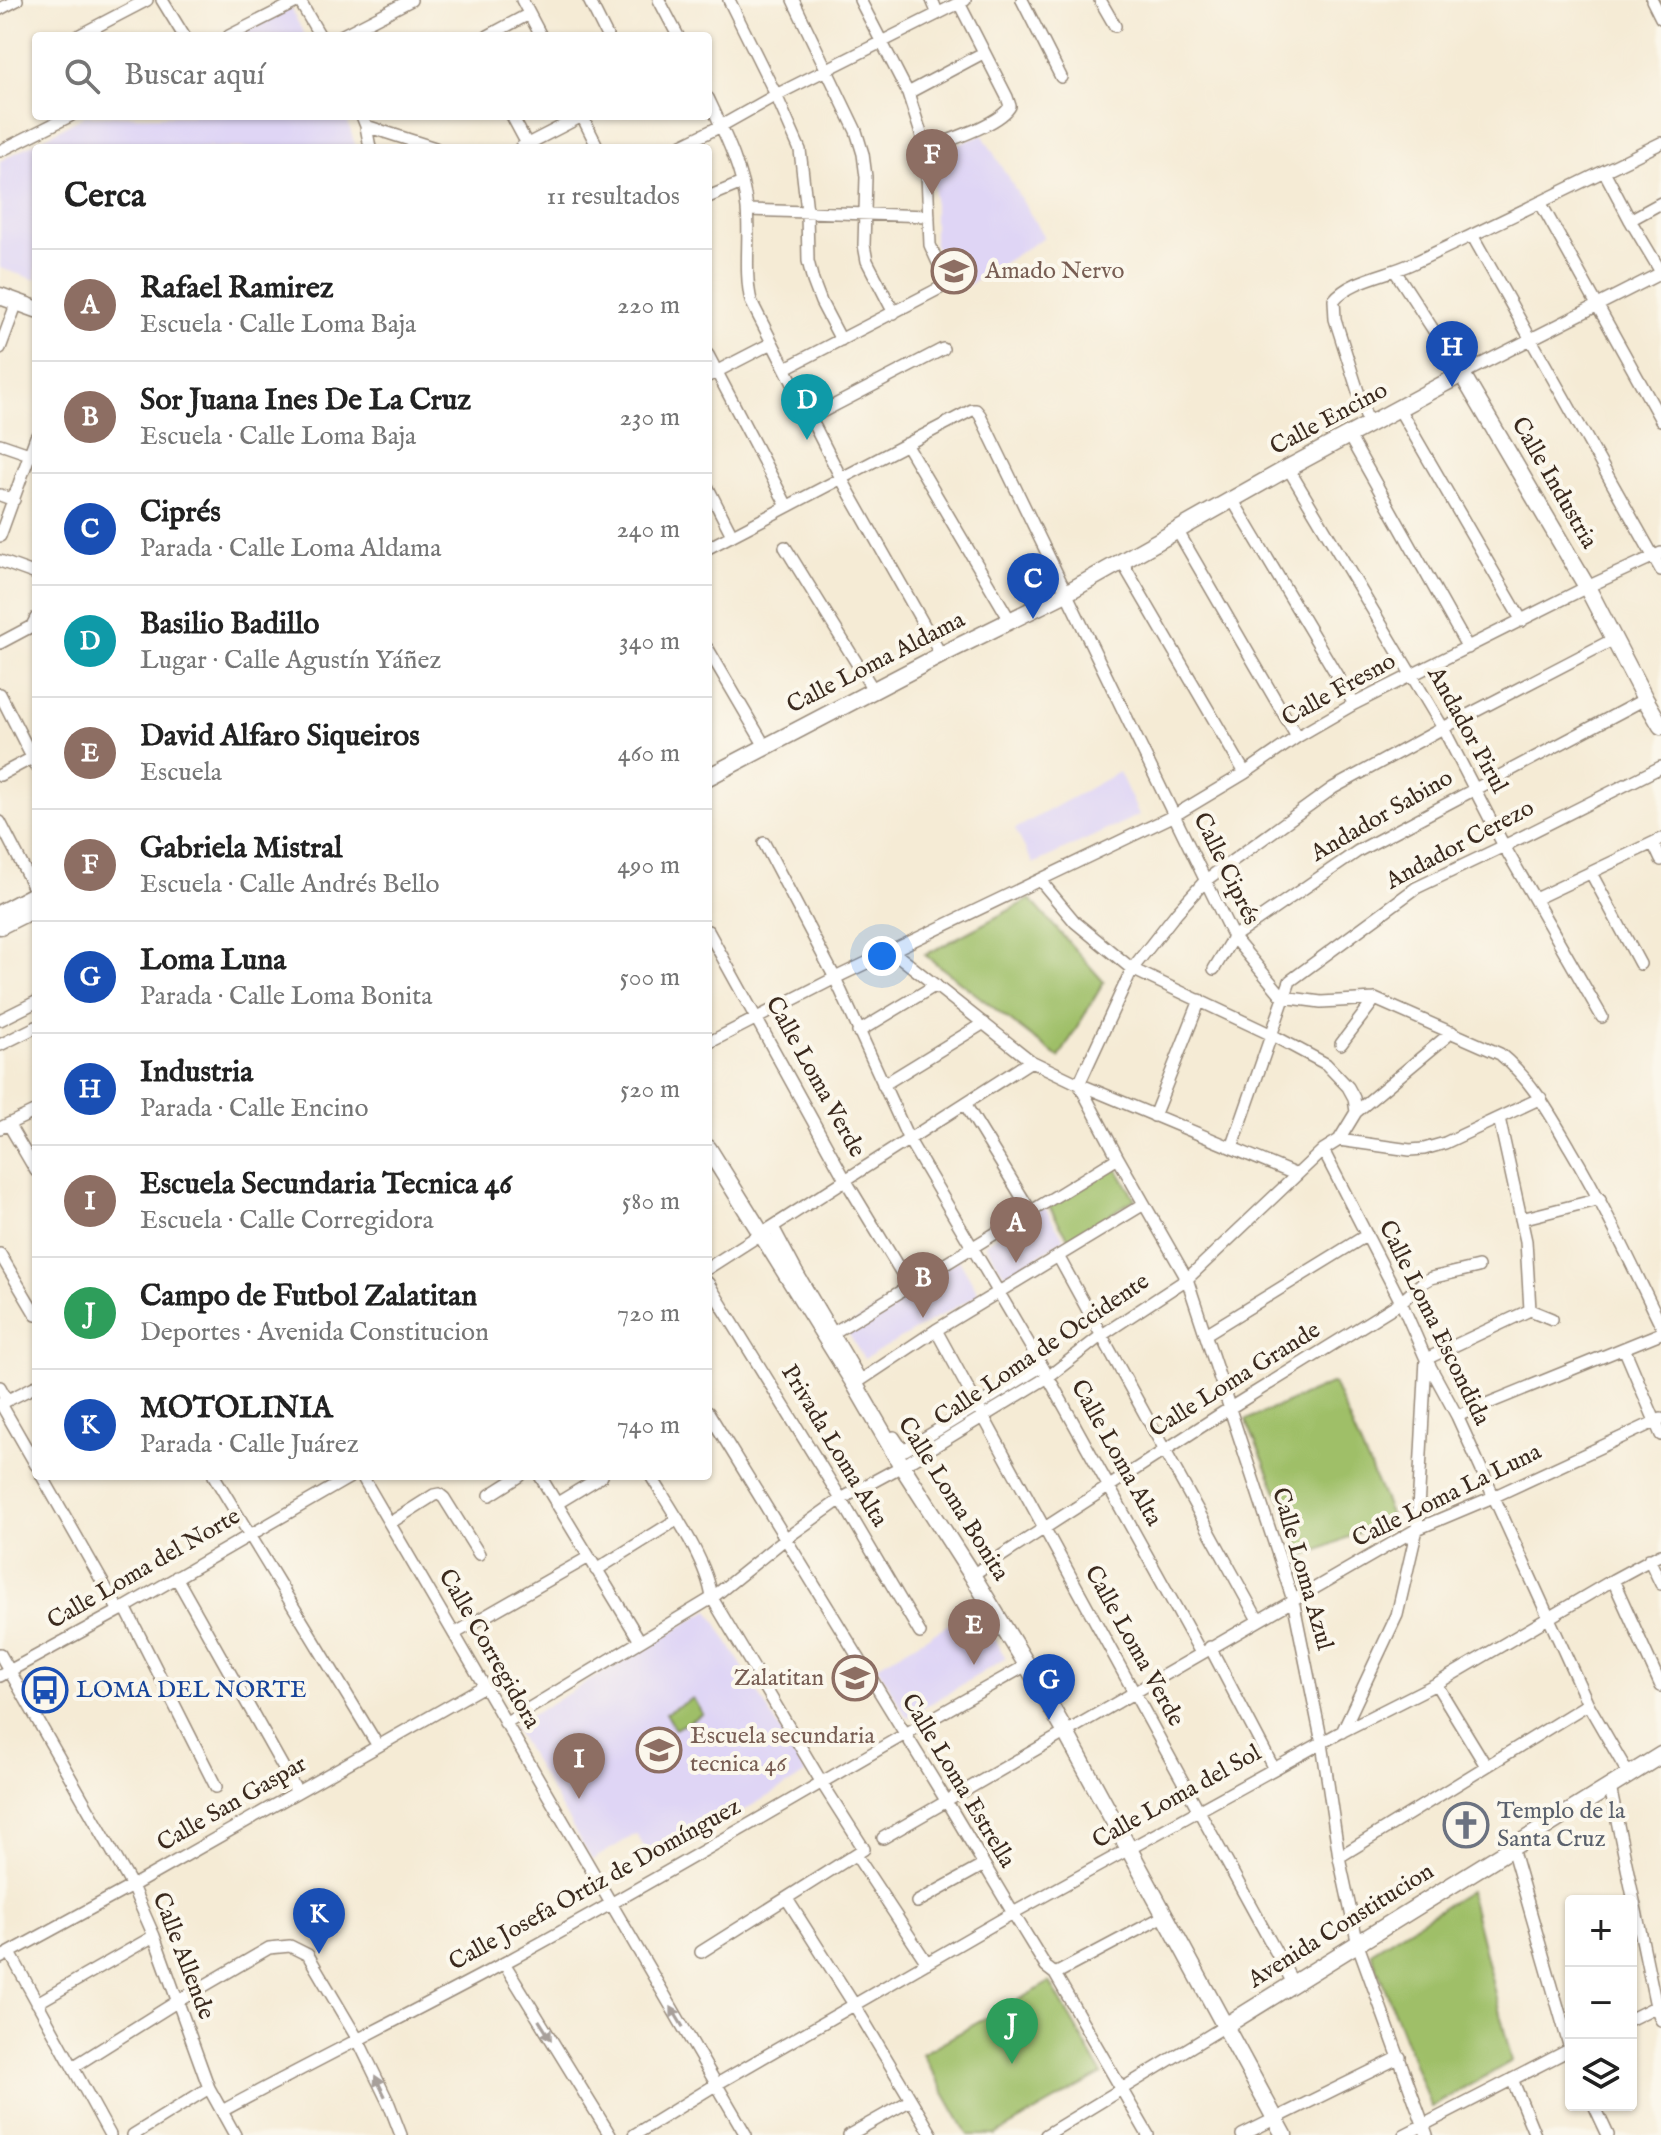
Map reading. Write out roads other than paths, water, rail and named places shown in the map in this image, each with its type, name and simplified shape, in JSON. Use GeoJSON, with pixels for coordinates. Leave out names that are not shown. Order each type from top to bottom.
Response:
{"type":"FeatureCollection","features":[{"type":"Feature","properties":{"kind":"street"},"geometry":{"type":"LineString","coordinates":[[0,9],[17,0]]}},
{"type":"Feature","properties":{"kind":"street"},"geometry":{"type":"LineString","coordinates":[[86,32],[147,0]]}},
{"type":"Feature","properties":{"kind":"street"},"geometry":{"type":"LineString","coordinates":[[162,0],[182,32]]}},
{"type":"Feature","properties":{"kind":"street"},"geometry":{"type":"LineString","coordinates":[[237,32],[300,0],[318,32]]}},
{"type":"Feature","properties":{"kind":"street"},"geometry":{"type":"LineString","coordinates":[[349,32],[411,0]]}},
{"type":"Feature","properties":{"kind":"street"},"geometry":{"type":"LineString","coordinates":[[522,0],[539,32]]}},
{"type":"Feature","properties":{"kind":"street"},"geometry":{"type":"LineString","coordinates":[[589,0],[605,32]]}},
{"type":"Feature","properties":{"kind":"street"},"geometry":{"type":"LineString","coordinates":[[659,0],[676,32]]}},
{"type":"Feature","properties":{"kind":"street"},"geometry":{"type":"LineString","coordinates":[[729,0],[800,150],[807,211],[808,261],[821,302],[841,340]]}},
{"type":"Feature","properties":{"kind":"street"},"geometry":{"type":"LineString","coordinates":[[793,0],[856,131],[866,177],[864,245],[867,261],[894,313]]}},
{"type":"Feature","properties":{"kind":"street"},"geometry":{"type":"LineString","coordinates":[[786,368],[947,283],[930,245],[926,149],[908,93],[860,0]]}},
{"type":"Feature","properties":{"kind":"street"},"geometry":{"type":"LineString","coordinates":[[932,0],[938,14]]}},
{"type":"Feature","properties":{"kind":"street"},"geometry":{"type":"LineString","coordinates":[[1022,0],[1061,77]]}},
{"type":"Feature","properties":{"kind":"street"},"geometry":{"type":"LineString","coordinates":[[1100,0],[1115,26]]}},
{"type":"Feature","properties":{"kind":"street"},"geometry":{"type":"LineString","coordinates":[[1652,0],[1661,18]]}},
{"type":"Feature","properties":{"kind":"street"},"geometry":{"type":"LineString","coordinates":[[684,144],[962,2],[1010,106],[1006,113],[977,129],[926,149]]}},
{"type":"Feature","properties":{"kind":"street"},"geometry":{"type":"LineString","coordinates":[[495,32],[529,14]]}},
{"type":"Feature","properties":{"kind":"street"},"geometry":{"type":"LineString","coordinates":[[908,93],[983,53]]}},
{"type":"Feature","properties":{"kind":"street"},"geometry":{"type":"LineString","coordinates":[[712,107],[742,183],[747,210],[747,283],[751,301],[841,478],[941,655]]}},
{"type":"Feature","properties":{"kind":"street"},"geometry":{"type":"LineString","coordinates":[[0,151],[62,120]]}},
{"type":"Feature","properties":{"kind":"street"},"geometry":{"type":"LineString","coordinates":[[514,120],[523,144]]}},
{"type":"Feature","properties":{"kind":"street"},"geometry":{"type":"LineString","coordinates":[[528,144],[574,120]]}},
{"type":"Feature","properties":{"kind":"street"},"geometry":{"type":"LineString","coordinates":[[584,120],[596,144]]}},
{"type":"Feature","properties":{"kind":"street"},"geometry":{"type":"LineString","coordinates":[[364,121],[369,144]]}},
{"type":"Feature","properties":{"kind":"street"},"geometry":{"type":"LineString","coordinates":[[364,121],[424,144]]}},
{"type":"Feature","properties":{"kind":"street"},"geometry":{"type":"LineString","coordinates":[[1369,426],[1335,319],[1334,300],[1349,287],[1395,271],[1661,143]]}},
{"type":"Feature","properties":{"kind":"street"},"geometry":{"type":"LineString","coordinates":[[1604,171],[1661,272]]}},
{"type":"Feature","properties":{"kind":"street"},"geometry":{"type":"LineString","coordinates":[[712,195],[742,183]]}},
{"type":"Feature","properties":{"kind":"street"},"geometry":{"type":"LineString","coordinates":[[1540,202],[1661,420]]}},
{"type":"Feature","properties":{"kind":"street"},"geometry":{"type":"LineString","coordinates":[[1630,220],[1661,203]]}},
{"type":"Feature","properties":{"kind":"street"},"geometry":{"type":"LineString","coordinates":[[747,210],[929,216]]}},
{"type":"Feature","properties":{"kind":"street"},"geometry":{"type":"LineString","coordinates":[[1472,235],[1657,554],[1661,570]]}},
{"type":"Feature","properties":{"kind":"street","name":"Calle Industria"},"geometry":{"type":"LineString","coordinates":[[1395,271],[1462,374],[1587,587],[1661,726]]}},
{"type":"Feature","properties":{"kind":"street","name":"Calle Encino"},"geometry":{"type":"LineString","coordinates":[[1066,593],[1462,374],[1661,272]]}},
{"type":"Feature","properties":{"kind":"street"},"geometry":{"type":"LineString","coordinates":[[0,296],[32,308]]}},
{"type":"Feature","properties":{"kind":"street"},"geometry":{"type":"LineString","coordinates":[[0,348],[17,302]]}},
{"type":"Feature","properties":{"kind":"street"},"geometry":{"type":"LineString","coordinates":[[772,343],[712,374],[787,506]]}},
{"type":"Feature","properties":{"kind":"street"},"geometry":{"type":"LineString","coordinates":[[812,417],[943,349]]}},
{"type":"Feature","properties":{"kind":"street"},"geometry":{"type":"LineString","coordinates":[[1399,409],[1522,621]]}},
{"type":"Feature","properties":{"kind":"street","name":"Calle Ciprés"},"geometry":{"type":"LineString","coordinates":[[906,444],[976,410],[1233,937],[1283,997]]}},
{"type":"Feature","properties":{"kind":"street"},"geometry":{"type":"LineString","coordinates":[[1349,436],[1468,648]]}},
{"type":"Feature","properties":{"kind":"street"},"geometry":{"type":"LineString","coordinates":[[0,444],[32,455]]}},
{"type":"Feature","properties":{"kind":"street"},"geometry":{"type":"LineString","coordinates":[[712,546],[906,444],[1011,622]]}},
{"type":"Feature","properties":{"kind":"street"},"geometry":{"type":"LineString","coordinates":[[0,536],[32,457]]}},
{"type":"Feature","properties":{"kind":"street","name":"Andador Pirul"},"geometry":{"type":"LineString","coordinates":[[1288,468],[1443,728],[1504,846],[1602,1017]]}},
{"type":"Feature","properties":{"kind":"street"},"geometry":{"type":"LineString","coordinates":[[0,495],[14,500]]}},
{"type":"Feature","properties":{"kind":"street"},"geometry":{"type":"LineString","coordinates":[[712,496],[732,535]]}},
{"type":"Feature","properties":{"kind":"street"},"geometry":{"type":"LineString","coordinates":[[1232,499],[1354,704]]}},
{"type":"Feature","properties":{"kind":"street"},"geometry":{"type":"LineString","coordinates":[[1177,530],[1297,737]]}},
{"type":"Feature","properties":{"kind":"street"},"geometry":{"type":"LineString","coordinates":[[785,547],[874,691]]}},
{"type":"Feature","properties":{"kind":"street","name":"Calle Fresno"},"geometry":{"type":"LineString","coordinates":[[712,1041],[835,978],[1175,815],[1354,704],[1657,554]]}},
{"type":"Feature","properties":{"kind":"street"},"geometry":{"type":"LineString","coordinates":[[0,561],[32,573]]}},
{"type":"Feature","properties":{"kind":"street"},"geometry":{"type":"LineString","coordinates":[[1122,562],[1245,773]]}},
{"type":"Feature","properties":{"kind":"street","name":"Calle Loma Aldama"},"geometry":{"type":"LineString","coordinates":[[712,775],[1066,593]]}},
{"type":"Feature","properties":{"kind":"street"},"geometry":{"type":"LineString","coordinates":[[0,643],[32,627]]}},
{"type":"Feature","properties":{"kind":"street"},"geometry":{"type":"LineString","coordinates":[[1079,1084],[1132,969],[1206,880],[1333,788],[1614,639]]}},
{"type":"Feature","properties":{"kind":"street"},"geometry":{"type":"LineString","coordinates":[[712,656],[766,748]]}},
{"type":"Feature","properties":{"kind":"street"},"geometry":{"type":"LineString","coordinates":[[0,694],[32,757]]}},
{"type":"Feature","properties":{"kind":"street","name":"Andador Sabino"},"geometry":{"type":"LineString","coordinates":[[1233,937],[1358,851],[1645,699]]}},
{"type":"Feature","properties":{"kind":"street"},"geometry":{"type":"LineString","coordinates":[[0,775],[32,762]]}},
{"type":"Feature","properties":{"kind":"street","name":"Andador Cerezo"},"geometry":{"type":"LineString","coordinates":[[1283,997],[1290,981],[1416,888],[1661,767]]}},
{"type":"Feature","properties":{"kind":"street"},"geometry":{"type":"LineString","coordinates":[[0,822],[32,885]]}},
{"type":"Feature","properties":{"kind":"street"},"geometry":{"type":"LineString","coordinates":[[1535,899],[1657,841],[1661,860]]}},
{"type":"Feature","properties":{"kind":"street"},"geometry":{"type":"LineString","coordinates":[[764,843],[835,978]]}},
{"type":"Feature","properties":{"kind":"street"},"geometry":{"type":"LineString","coordinates":[[1591,873],[1640,964]]}},
{"type":"Feature","properties":{"kind":"street"},"geometry":{"type":"LineString","coordinates":[[1040,880],[1075,922],[1132,969],[1326,1064],[1348,1087],[1356,1112]]}},
{"type":"Feature","properties":{"kind":"street"},"geometry":{"type":"LineString","coordinates":[[0,913],[32,895]]}},
{"type":"Feature","properties":{"kind":"street"},"geometry":{"type":"LineString","coordinates":[[0,926],[32,910]]}},
{"type":"Feature","properties":{"kind":"street"},"geometry":{"type":"LineString","coordinates":[[1214,969],[1233,937]]}},
{"type":"Feature","properties":{"kind":"street","name":"Calle Loma Verde"},"geometry":{"type":"LineString","coordinates":[[712,938],[846,1181],[909,1285]]}},
{"type":"Feature","properties":{"kind":"street"},"geometry":{"type":"LineString","coordinates":[[892,951],[1031,1061],[1297,1175]]}},
{"type":"Feature","properties":{"kind":"street","name":"Calle Loma Alta"},"geometry":{"type":"LineString","coordinates":[[835,978],[909,1140],[1000,1292],[1274,1769]]}},
{"type":"Feature","properties":{"kind":"street"},"geometry":{"type":"LineString","coordinates":[[858,1032],[936,985]]}},
{"type":"Feature","properties":{"kind":"street"},"geometry":{"type":"LineString","coordinates":[[1232,1148],[1283,997],[1321,1002],[1375,999],[1500,1054],[1516,1067],[1541,1098],[1600,1199],[1661,1325]]}},
{"type":"Feature","properties":{"kind":"street"},"geometry":{"type":"LineString","coordinates":[[1341,1044],[1375,999]]}},
{"type":"Feature","properties":{"kind":"street"},"geometry":{"type":"LineString","coordinates":[[1154,1116],[1200,1000]]}},
{"type":"Feature","properties":{"kind":"street"},"geometry":{"type":"LineString","coordinates":[[0,1020],[32,1004]]}},
{"type":"Feature","properties":{"kind":"street"},"geometry":{"type":"LineString","coordinates":[[883,1085],[984,1023]]}},
{"type":"Feature","properties":{"kind":"street"},"geometry":{"type":"LineString","coordinates":[[0,1045],[32,1029]]}},
{"type":"Feature","properties":{"kind":"street","name":"Calle Loma de Occidente"},"geometry":{"type":"LineString","coordinates":[[505,1723],[712,1598],[841,1499],[985,1417],[1045,1372],[1187,1279],[1323,1150],[1339,1140],[1356,1112],[1452,1032]]}},
{"type":"Feature","properties":{"kind":"street"},"geometry":{"type":"LineString","coordinates":[[712,1265],[1031,1061]]}},
{"type":"Feature","properties":{"kind":"street","name":"Calle Loma Azul"},"geometry":{"type":"LineString","coordinates":[[1079,1084],[1187,1279],[1206,1334],[1293,1600],[1358,1945],[1424,2130]]}},
{"type":"Feature","properties":{"kind":"street"},"geometry":{"type":"LineString","coordinates":[[1339,1140],[1410,1150],[1424,1149],[1445,1143],[1541,1098]]}},
{"type":"Feature","properties":{"kind":"street"},"geometry":{"type":"LineString","coordinates":[[965,1104],[1031,1212]]}},
{"type":"Feature","properties":{"kind":"street"},"geometry":{"type":"LineString","coordinates":[[32,1113],[4,1126],[32,1165]]}},
{"type":"Feature","properties":{"kind":"street"},"geometry":{"type":"LineString","coordinates":[[1499,1118],[1526,1241],[1530,1310]]}},
{"type":"Feature","properties":{"kind":"street","name":"Calle Loma Escondida"},"geometry":{"type":"LineString","coordinates":[[1323,1150],[1457,1416],[1588,1704],[1629,1775]]}},
{"type":"Feature","properties":{"kind":"street","name":"Calle Loma Bonita"},"geometry":{"type":"LineString","coordinates":[[712,1154],[767,1231],[902,1466],[1027,1665],[1284,2135]]}},
{"type":"Feature","properties":{"kind":"street"},"geometry":{"type":"LineString","coordinates":[[833,1333],[1118,1158]]}},
{"type":"Feature","properties":{"kind":"street"},"geometry":{"type":"LineString","coordinates":[[1521,1219],[1600,1199]]}},
{"type":"Feature","properties":{"kind":"street"},"geometry":{"type":"LineString","coordinates":[[861,1380],[936,1330],[1144,1204]]}},
{"type":"Feature","properties":{"kind":"street"},"geometry":{"type":"LineString","coordinates":[[767,1231],[833,1333],[898,1445],[905,1450],[977,1405],[1045,1372]]}},
{"type":"Feature","properties":{"kind":"street"},"geometry":{"type":"LineString","coordinates":[[1206,1334],[1367,1235]]}},
{"type":"Feature","properties":{"kind":"street"},"geometry":{"type":"LineString","coordinates":[[0,1254],[32,1308]]}},
{"type":"Feature","properties":{"kind":"street"},"geometry":{"type":"LineString","coordinates":[[1058,1256],[1258,1620]]}},
{"type":"Feature","properties":{"kind":"street","name":"Calle Loma Grande"},"geometry":{"type":"LineString","coordinates":[[972,1575],[1401,1302],[1422,1283],[1478,1267]]}},
{"type":"Feature","properties":{"kind":"street","name":"Privada Loma Alta"},"geometry":{"type":"LineString","coordinates":[[712,1289],[920,1633]]}},
{"type":"Feature","properties":{"kind":"street"},"geometry":{"type":"LineString","coordinates":[[1341,1732],[1397,1615],[1417,1529],[1426,1359],[1530,1310],[1552,1319]]}},
{"type":"Feature","properties":{"kind":"street","name":"Calle Loma Verde"},"geometry":{"type":"LineString","coordinates":[[936,1330],[1293,1983]]}},
{"type":"Feature","properties":{"kind":"street"},"geometry":{"type":"LineString","coordinates":[[1457,1416],[1661,1333]]}},
{"type":"Feature","properties":{"kind":"street"},"geometry":{"type":"LineString","coordinates":[[1624,1348],[1658,1420],[1661,1435]]}},
{"type":"Feature","properties":{"kind":"street"},"geometry":{"type":"LineString","coordinates":[[0,1387],[3,1403],[32,1457]]}},
{"type":"Feature","properties":{"kind":"street"},"geometry":{"type":"LineString","coordinates":[[3,1403],[32,1388]]}},
{"type":"Feature","properties":{"kind":"street","name":"Calle Loma Estrella"},"geometry":{"type":"LineString","coordinates":[[712,1419],[1046,1967],[1055,1974],[1148,2135]]}},
{"type":"Feature","properties":{"kind":"street","name":"Calle Loma La Luna"},"geometry":{"type":"LineString","coordinates":[[883,1838],[1417,1529],[1658,1420]]}},
{"type":"Feature","properties":{"kind":"street"},"geometry":{"type":"LineString","coordinates":[[44,1480],[122,1609],[216,1787]]}},
{"type":"Feature","properties":{"kind":"street"},"geometry":{"type":"LineString","coordinates":[[216,1480],[378,1746]]}},
{"type":"Feature","properties":{"kind":"street","name":"Calle Loma del Norte"},"geometry":{"type":"LineString","coordinates":[[4,1673],[122,1609],[345,1480]]}},
{"type":"Feature","properties":{"kind":"street","name":"Calle Corregidora"},"geometry":{"type":"LineString","coordinates":[[364,1480],[746,2135]]}},
{"type":"Feature","properties":{"kind":"street"},"geometry":{"type":"LineString","coordinates":[[490,1495],[514,1480]]}},
{"type":"Feature","properties":{"kind":"street"},"geometry":{"type":"LineString","coordinates":[[542,1480],[640,1641]]}},
{"type":"Feature","properties":{"kind":"street"},"geometry":{"type":"LineString","coordinates":[[556,1504],[595,1480]]}},
{"type":"Feature","properties":{"kind":"street"},"geometry":{"type":"LineString","coordinates":[[654,1480],[706,1574],[712,1598],[927,1963]]}},
{"type":"Feature","properties":{"kind":"street"},"geometry":{"type":"LineString","coordinates":[[390,1523],[439,1494],[479,1554]]}},
{"type":"Feature","properties":{"kind":"street"},"geometry":{"type":"LineString","coordinates":[[596,1570],[678,1519]]}},
{"type":"Feature","properties":{"kind":"street","name":"Calle Loma del Sol"},"geometry":{"type":"LineString","coordinates":[[634,2135],[1013,1913],[1341,1732],[1436,1684],[1661,1554]]}},
{"type":"Feature","properties":{"kind":"street"},"geometry":{"type":"LineString","coordinates":[[454,1634],[589,1557]]}},
{"type":"Feature","properties":{"kind":"street"},"geometry":{"type":"LineString","coordinates":[[1649,1559],[1661,1584]]}},
{"type":"Feature","properties":{"kind":"street"},"geometry":{"type":"LineString","coordinates":[[176,1577],[297,1792]]}},
{"type":"Feature","properties":{"kind":"street"},"geometry":{"type":"LineString","coordinates":[[1613,1580],[1661,1686]]}},
{"type":"Feature","properties":{"kind":"street","name":"Calle Allende"},"geometry":{"type":"LineString","coordinates":[[0,1654],[4,1673],[132,1886],[154,1936],[209,2088],[235,2135]]}},
{"type":"Feature","properties":{"kind":"street","name":"Calle Josefa Ortiz de Domínguez"},"geometry":{"type":"LineString","coordinates":[[222,2111],[504,1963],[1027,1665]]}},
{"type":"Feature","properties":{"kind":"street"},"geometry":{"type":"LineString","coordinates":[[1436,1684],[1486,1766]]}},
{"type":"Feature","properties":{"kind":"street","name":"Calle San Gaspar"},"geometry":{"type":"LineString","coordinates":[[5,1955],[484,1686]]}},
{"type":"Feature","properties":{"kind":"street"},"geometry":{"type":"LineString","coordinates":[[1339,1857],[1588,1704]]}},
{"type":"Feature","properties":{"kind":"street","name":"Avenida Constitucion"},"geometry":{"type":"LineString","coordinates":[[1046,2135],[1661,1755]]}},
{"type":"Feature","properties":{"kind":"street"},"geometry":{"type":"LineString","coordinates":[[1610,1787],[1661,2020]]}},
{"type":"Feature","properties":{"kind":"street"},"geometry":{"type":"LineString","coordinates":[[1512,1848],[1568,2039]]}},
{"type":"Feature","properties":{"kind":"street"},"geometry":{"type":"LineString","coordinates":[[701,1952],[860,1852]]}},
{"type":"Feature","properties":{"kind":"street"},"geometry":{"type":"LineString","coordinates":[[917,1902],[984,1865]]}},
{"type":"Feature","properties":{"kind":"street"},"geometry":{"type":"LineString","coordinates":[[787,1899],[932,2135]]}},
{"type":"Feature","properties":{"kind":"street"},"geometry":{"type":"LineString","coordinates":[[1055,1974],[1166,1915]]}},
{"type":"Feature","properties":{"kind":"street"},"geometry":{"type":"LineString","coordinates":[[37,2003],[154,1936]]}},
{"type":"Feature","properties":{"kind":"street"},"geometry":{"type":"LineString","coordinates":[[73,2067],[269,1948],[290,1946],[308,1955],[357,2038],[401,2135]]}},
{"type":"Feature","properties":{"kind":"street"},"geometry":{"type":"LineString","coordinates":[[5,1955],[37,2003],[110,2135]]}},
{"type":"Feature","properties":{"kind":"street"},"geometry":{"type":"LineString","coordinates":[[504,1963],[610,2135]]}},
{"type":"Feature","properties":{"kind":"street"},"geometry":{"type":"LineString","coordinates":[[1637,2016],[1658,2005]]}},
{"type":"Feature","properties":{"kind":"street"},"geometry":{"type":"LineString","coordinates":[[1404,2135],[1424,2130],[1512,2079],[1565,2053]]}},
{"type":"Feature","properties":{"kind":"street"},"geometry":{"type":"LineString","coordinates":[[1242,2135],[1400,2057]]}},
{"type":"Feature","properties":{"kind":"street"},"geometry":{"type":"LineString","coordinates":[[1512,2079],[1535,2135]]}},
{"type":"Feature","properties":{"kind":"street"},"geometry":{"type":"LineString","coordinates":[[133,2135],[209,2088]]}},
{"type":"Feature","properties":{"kind":"street"},"geometry":{"type":"LineString","coordinates":[[849,2135],[911,2100]]}},
{"type":"Feature","properties":{"kind":"street"},"geometry":{"type":"LineString","coordinates":[[1597,2111],[1608,2135]]}},
{"type":"Feature","properties":{"kind":"place","name":"Gabriela Mistral"},"geometry":{"type":"Point","coordinates":[932,195]}},
{"type":"Feature","properties":{"kind":"place","name":"Amado Nervo"},"geometry":{"type":"Point","coordinates":[954,271]}},
{"type":"Feature","properties":{"kind":"place","name":"Industria"},"geometry":{"type":"Point","coordinates":[1452,387]}},
{"type":"Feature","properties":{"kind":"place","name":"Basilio Badillo"},"geometry":{"type":"Point","coordinates":[807,440]}},
{"type":"Feature","properties":{"kind":"place","name":"Ciprés"},"geometry":{"type":"Point","coordinates":[1033,619]}},
{"type":"Feature","properties":{"kind":"place","name":"Rafael Ramirez"},"geometry":{"type":"Point","coordinates":[1016,1263]}},
{"type":"Feature","properties":{"kind":"place","name":"Sor Juana Ines De La Cruz"},"geometry":{"type":"Point","coordinates":[923,1318]}},
{"type":"Feature","properties":{"kind":"place","name":"David Alfaro Siqueiros"},"geometry":{"type":"Point","coordinates":[974,1665]}},
{"type":"Feature","properties":{"kind":"place","name":"Zalatitan"},"geometry":{"type":"Point","coordinates":[855,1678]}},
{"type":"Feature","properties":{"kind":"place","name":"LOMA DEL NORTE"},"geometry":{"type":"Point","coordinates":[45,1690]}},
{"type":"Feature","properties":{"kind":"place","name":"Loma Luna"},"geometry":{"type":"Point","coordinates":[1049,1720]}},
{"type":"Feature","properties":{"kind":"place","name":"Escuela secundaria tecnica 46"},"geometry":{"type":"Point","coordinates":[659,1750]}},
{"type":"Feature","properties":{"kind":"place","name":"Escuela Secundaria Tecnica 46"},"geometry":{"type":"Point","coordinates":[579,1799]}},
{"type":"Feature","properties":{"kind":"place","name":"Templo de la Santa Cruz"},"geometry":{"type":"Point","coordinates":[1466,1825]}},
{"type":"Feature","properties":{"kind":"place","name":"MOTOLINIA"},"geometry":{"type":"Point","coordinates":[319,1954]}},
{"type":"Feature","properties":{"kind":"place","name":"Campo de Futbol Zalatitan"},"geometry":{"type":"Point","coordinates":[1012,2064]}}]}
